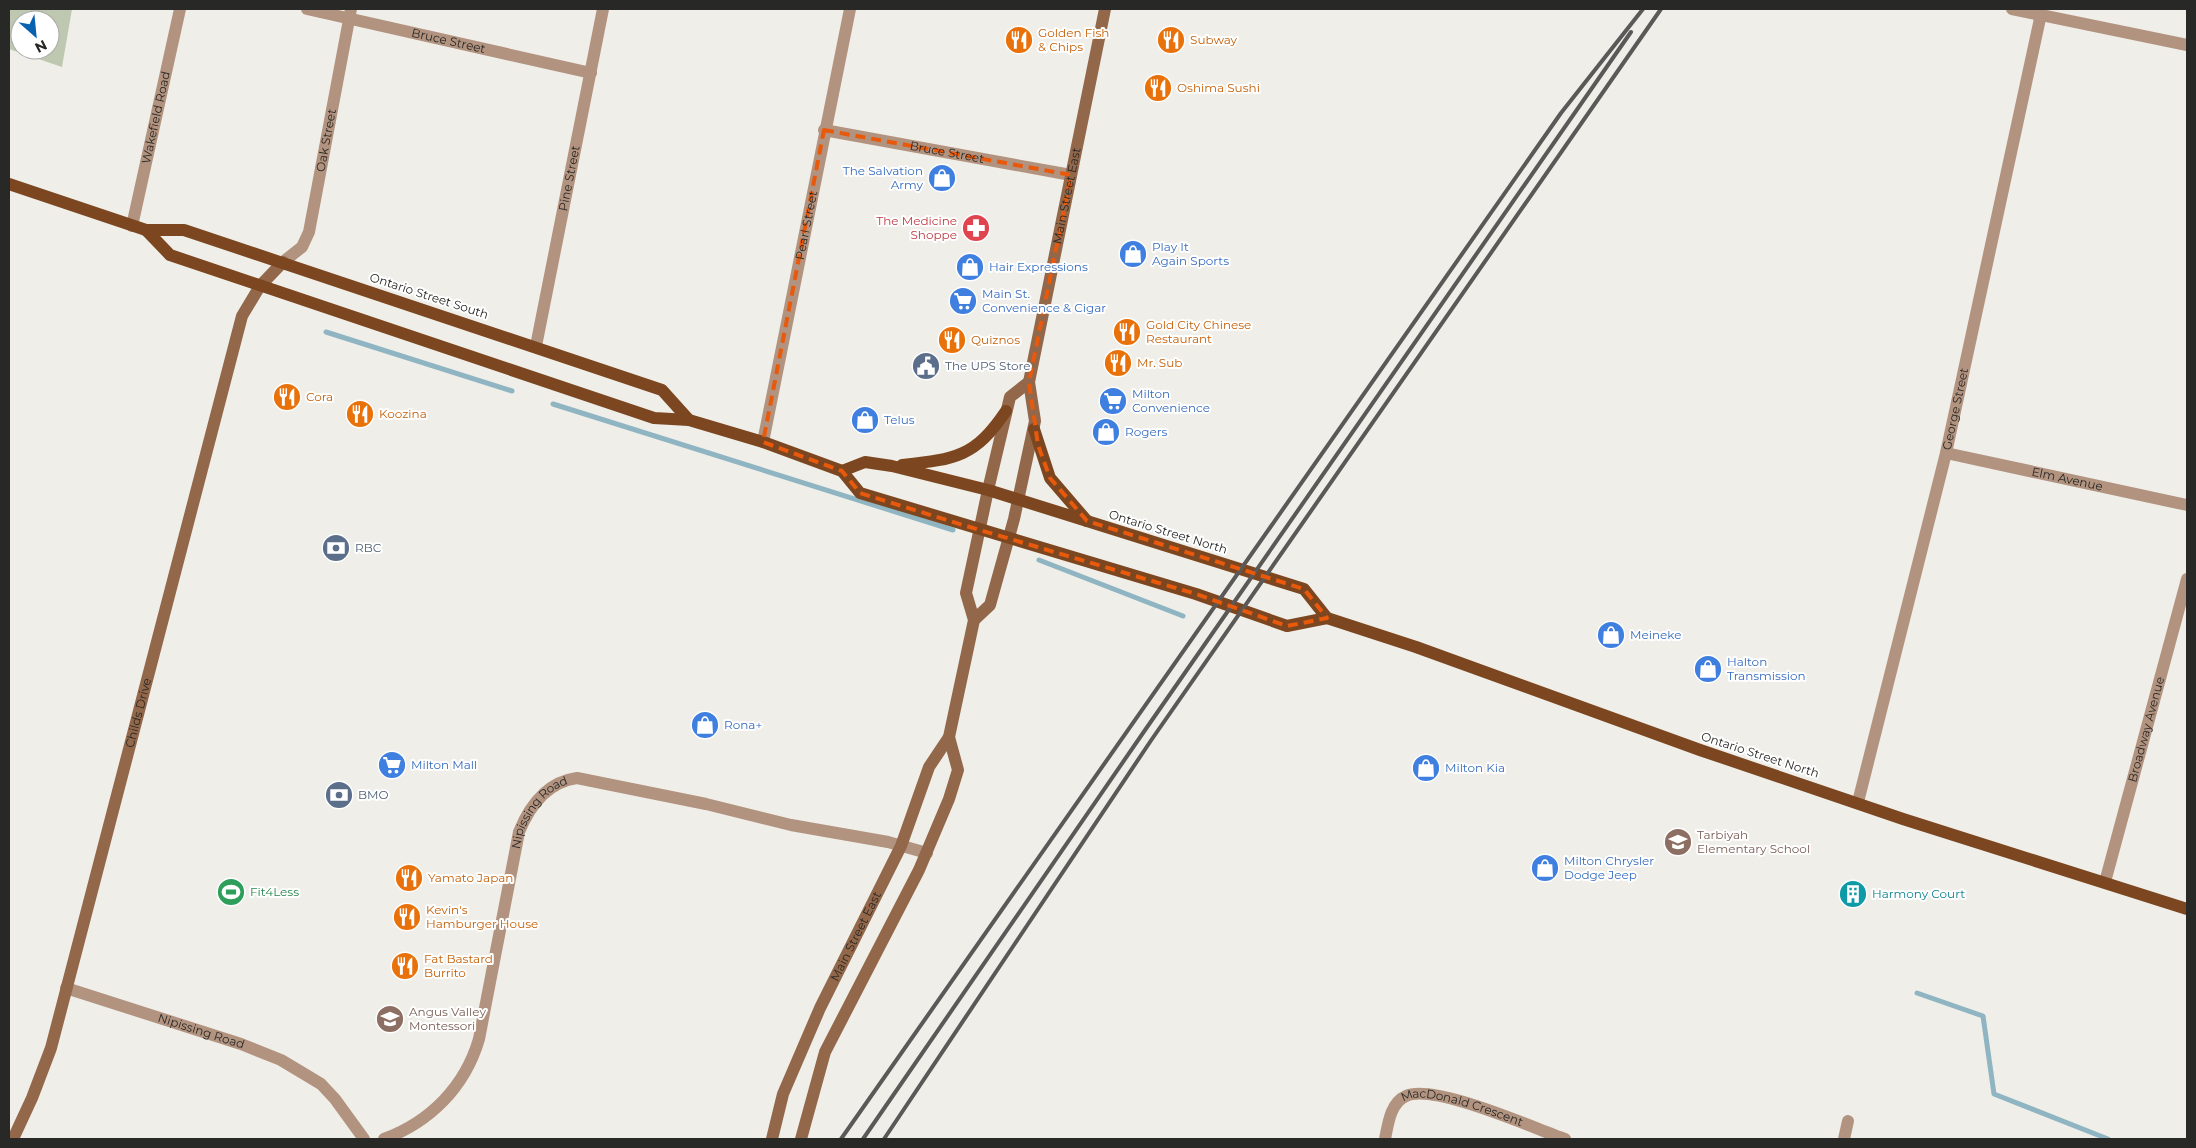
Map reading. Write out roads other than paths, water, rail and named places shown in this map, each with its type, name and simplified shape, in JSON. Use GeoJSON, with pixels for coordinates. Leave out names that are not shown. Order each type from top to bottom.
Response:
{"type":"FeatureCollection","features":[{"type":"Feature","properties":{"kind":"main road","name":"Main Street East"},"geometry":{"type":"LineString","coordinates":[[974,620],[990,605],[1009,538],[1034,429],[1035,421],[1029,382],[1105,9]]}},
{"type":"Feature","properties":{"kind":"main road","name":"Ontario Street South"},"geometry":{"type":"LineString","coordinates":[[9,184],[146,230],[184,230],[536,346],[662,390],[689,420]]}},
{"type":"Feature","properties":{"kind":"main road"},"geometry":{"type":"LineString","coordinates":[[146,230],[170,255],[654,418],[689,420],[763,442],[842,471],[860,493],[979,530]]}},
{"type":"Feature","properties":{"kind":"main road","name":"Childs Drive"},"geometry":{"type":"LineString","coordinates":[[13,1139],[32,1098],[51,1048],[242,316],[260,286],[283,262]]}},
{"type":"Feature","properties":{"kind":"main road","name":"Main Street East"},"geometry":{"type":"LineString","coordinates":[[772,1139],[783,1094],[820,1008],[901,846],[930,767],[949,737],[974,620],[966,593],[988,490],[1010,397],[1029,382]]}},
{"type":"Feature","properties":{"kind":"main road"},"geometry":{"type":"LineString","coordinates":[[892,466],[944,461],[969,452],[990,434],[1006,411]]}},
{"type":"Feature","properties":{"kind":"main road"},"geometry":{"type":"LineString","coordinates":[[1034,429],[1050,478],[1087,521]]}},
{"type":"Feature","properties":{"kind":"main road"},"geometry":{"type":"LineString","coordinates":[[842,471],[865,462],[892,466],[988,490]]}},
{"type":"Feature","properties":{"kind":"main road","name":"Ontario Street North"},"geometry":{"type":"LineString","coordinates":[[988,490],[1018,501],[1304,588],[1327,618]]}},
{"type":"Feature","properties":{"kind":"main road","name":"Ontario Street North"},"geometry":{"type":"LineString","coordinates":[[979,530],[1196,594],[1287,626],[1327,618],[1416,647],[1700,750],[1858,802],[1903,819],[2187,909]]}},
{"type":"Feature","properties":{"kind":"main road","name":"Main Street East"},"geometry":{"type":"LineString","coordinates":[[801,1139],[803,1124],[825,1052],[927,853],[958,770],[949,737]]}},
{"type":"Feature","properties":{"kind":"street","name":"Wakefield Road"},"geometry":{"type":"LineString","coordinates":[[132,226],[180,9]]}},
{"type":"Feature","properties":{"kind":"street","name":"Bruce Street"},"geometry":{"type":"LineString","coordinates":[[307,9],[350,13],[591,73]]}},
{"type":"Feature","properties":{"kind":"street","name":"Pine Street"},"geometry":{"type":"LineString","coordinates":[[536,346],[603,9]]}},
{"type":"Feature","properties":{"kind":"street","name":"Pearl Street"},"geometry":{"type":"LineString","coordinates":[[763,442],[824,130],[850,9]]}},
{"type":"Feature","properties":{"kind":"street"},"geometry":{"type":"LineString","coordinates":[[2012,9],[2187,45]]}},
{"type":"Feature","properties":{"kind":"street","name":"Oak Street"},"geometry":{"type":"LineString","coordinates":[[283,262],[302,247],[309,232],[350,13]]}},
{"type":"Feature","properties":{"kind":"street","name":"George Street"},"geometry":{"type":"LineString","coordinates":[[1858,802],[1946,453],[2040,14]]}},
{"type":"Feature","properties":{"kind":"street","name":"Bruce Street"},"geometry":{"type":"LineString","coordinates":[[824,130],[1071,175]]}},
{"type":"Feature","properties":{"kind":"street","name":"Elm Avenue"},"geometry":{"type":"LineString","coordinates":[[1946,453],[2187,505]]}},
{"type":"Feature","properties":{"kind":"street","name":"Broadway Avenue"},"geometry":{"type":"LineString","coordinates":[[2105,882],[2187,579]]}},
{"type":"Feature","properties":{"kind":"street","name":"Nipissing Road"},"geometry":{"type":"LineString","coordinates":[[384,1139],[427,1117],[452,1092],[467,1071],[479,1039],[519,832],[527,813],[556,783],[577,778],[706,804],[791,825],[901,846],[927,853]]}},
{"type":"Feature","properties":{"kind":"street","name":"Nipissing Road"},"geometry":{"type":"LineString","coordinates":[[66,988],[241,1044],[281,1060],[321,1084],[335,1099],[364,1139]]}},
{"type":"Feature","properties":{"kind":"street","name":"MacDonald Crescent"},"geometry":{"type":"LineString","coordinates":[[1385,1139],[1390,1115],[1394,1109],[1404,1097],[1423,1092],[1448,1097],[1565,1139]]}},
{"type":"Feature","properties":{"kind":"street"},"geometry":{"type":"LineString","coordinates":[[1844,1139],[1848,1120]]}},
{"type":"Feature","properties":{"kind":"waterway"},"geometry":{"type":"LineString","coordinates":[[326,332],[512,391]]}},
{"type":"Feature","properties":{"kind":"waterway"},"geometry":{"type":"LineString","coordinates":[[553,404],[953,530]]}},
{"type":"Feature","properties":{"kind":"waterway"},"geometry":{"type":"LineString","coordinates":[[1039,560],[1183,616]]}},
{"type":"Feature","properties":{"kind":"waterway"},"geometry":{"type":"LineString","coordinates":[[1917,993],[1983,1016],[1994,1094],[2108,1139]]}},
{"type":"Feature","properties":{"kind":"railway"},"geometry":{"type":"LineString","coordinates":[[841,1139],[1561,113],[1643,9]]}},
{"type":"Feature","properties":{"kind":"railway"},"geometry":{"type":"LineString","coordinates":[[884,1139],[1152,739],[1661,9]]}},
{"type":"Feature","properties":{"kind":"railway"},"geometry":{"type":"LineString","coordinates":[[863,1139],[1631,32]]}},
{"type":"Feature","properties":{"kind":"place","name":"Golden Fish & Chips"},"geometry":{"type":"Point","coordinates":[1019,40]}},
{"type":"Feature","properties":{"kind":"place","name":"Subway"},"geometry":{"type":"Point","coordinates":[1171,40]}},
{"type":"Feature","properties":{"kind":"place","name":"Oshima Sushi"},"geometry":{"type":"Point","coordinates":[1158,88]}},
{"type":"Feature","properties":{"kind":"place","name":"The Salvation Army"},"geometry":{"type":"Point","coordinates":[942,178]}},
{"type":"Feature","properties":{"kind":"place","name":"The Medicine Shoppe"},"geometry":{"type":"Point","coordinates":[976,228]}},
{"type":"Feature","properties":{"kind":"place","name":"Play It Again Sports"},"geometry":{"type":"Point","coordinates":[1133,254]}},
{"type":"Feature","properties":{"kind":"place","name":"Hair Expressions"},"geometry":{"type":"Point","coordinates":[970,267]}},
{"type":"Feature","properties":{"kind":"place","name":"Main St. Convenience & Cigar"},"geometry":{"type":"Point","coordinates":[963,301]}},
{"type":"Feature","properties":{"kind":"place","name":"Gold City Chinese Restaurant"},"geometry":{"type":"Point","coordinates":[1127,332]}},
{"type":"Feature","properties":{"kind":"place","name":"Quiznos"},"geometry":{"type":"Point","coordinates":[952,340]}},
{"type":"Feature","properties":{"kind":"place","name":"Mr. Sub"},"geometry":{"type":"Point","coordinates":[1118,363]}},
{"type":"Feature","properties":{"kind":"place","name":"The UPS Store"},"geometry":{"type":"Point","coordinates":[926,366]}},
{"type":"Feature","properties":{"kind":"place","name":"Cora"},"geometry":{"type":"Point","coordinates":[287,397]}},
{"type":"Feature","properties":{"kind":"place","name":"Milton Convenience"},"geometry":{"type":"Point","coordinates":[1113,401]}},
{"type":"Feature","properties":{"kind":"place","name":"Koozina"},"geometry":{"type":"Point","coordinates":[360,414]}},
{"type":"Feature","properties":{"kind":"place","name":"Telus"},"geometry":{"type":"Point","coordinates":[865,420]}},
{"type":"Feature","properties":{"kind":"place","name":"Rogers"},"geometry":{"type":"Point","coordinates":[1106,432]}},
{"type":"Feature","properties":{"kind":"place","name":"RBC"},"geometry":{"type":"Point","coordinates":[336,548]}},
{"type":"Feature","properties":{"kind":"place","name":"Meineke"},"geometry":{"type":"Point","coordinates":[1611,635]}},
{"type":"Feature","properties":{"kind":"place","name":"Halton Transmission"},"geometry":{"type":"Point","coordinates":[1708,669]}},
{"type":"Feature","properties":{"kind":"place","name":"Rona+"},"geometry":{"type":"Point","coordinates":[705,725]}},
{"type":"Feature","properties":{"kind":"place","name":"Milton Mall"},"geometry":{"type":"Point","coordinates":[392,765]}},
{"type":"Feature","properties":{"kind":"place","name":"Milton Kia"},"geometry":{"type":"Point","coordinates":[1426,768]}},
{"type":"Feature","properties":{"kind":"place","name":"BMO"},"geometry":{"type":"Point","coordinates":[339,795]}},
{"type":"Feature","properties":{"kind":"place","name":"Tarbiyah Elementary School"},"geometry":{"type":"Point","coordinates":[1678,842]}},
{"type":"Feature","properties":{"kind":"place","name":"Milton Chrysler Dodge Jeep"},"geometry":{"type":"Point","coordinates":[1545,868]}},
{"type":"Feature","properties":{"kind":"place","name":"Yamato Japan"},"geometry":{"type":"Point","coordinates":[409,878]}},
{"type":"Feature","properties":{"kind":"place","name":"Fit4Less"},"geometry":{"type":"Point","coordinates":[231,892]}},
{"type":"Feature","properties":{"kind":"place","name":"Harmony Court"},"geometry":{"type":"Point","coordinates":[1853,894]}},
{"type":"Feature","properties":{"kind":"place","name":"Kevin's Hamburger House"},"geometry":{"type":"Point","coordinates":[407,917]}},
{"type":"Feature","properties":{"kind":"place","name":"Fat Bastard Burrito"},"geometry":{"type":"Point","coordinates":[405,966]}},
{"type":"Feature","properties":{"kind":"place","name":"Angus Valley Montessori"},"geometry":{"type":"Point","coordinates":[390,1019]}}]}
